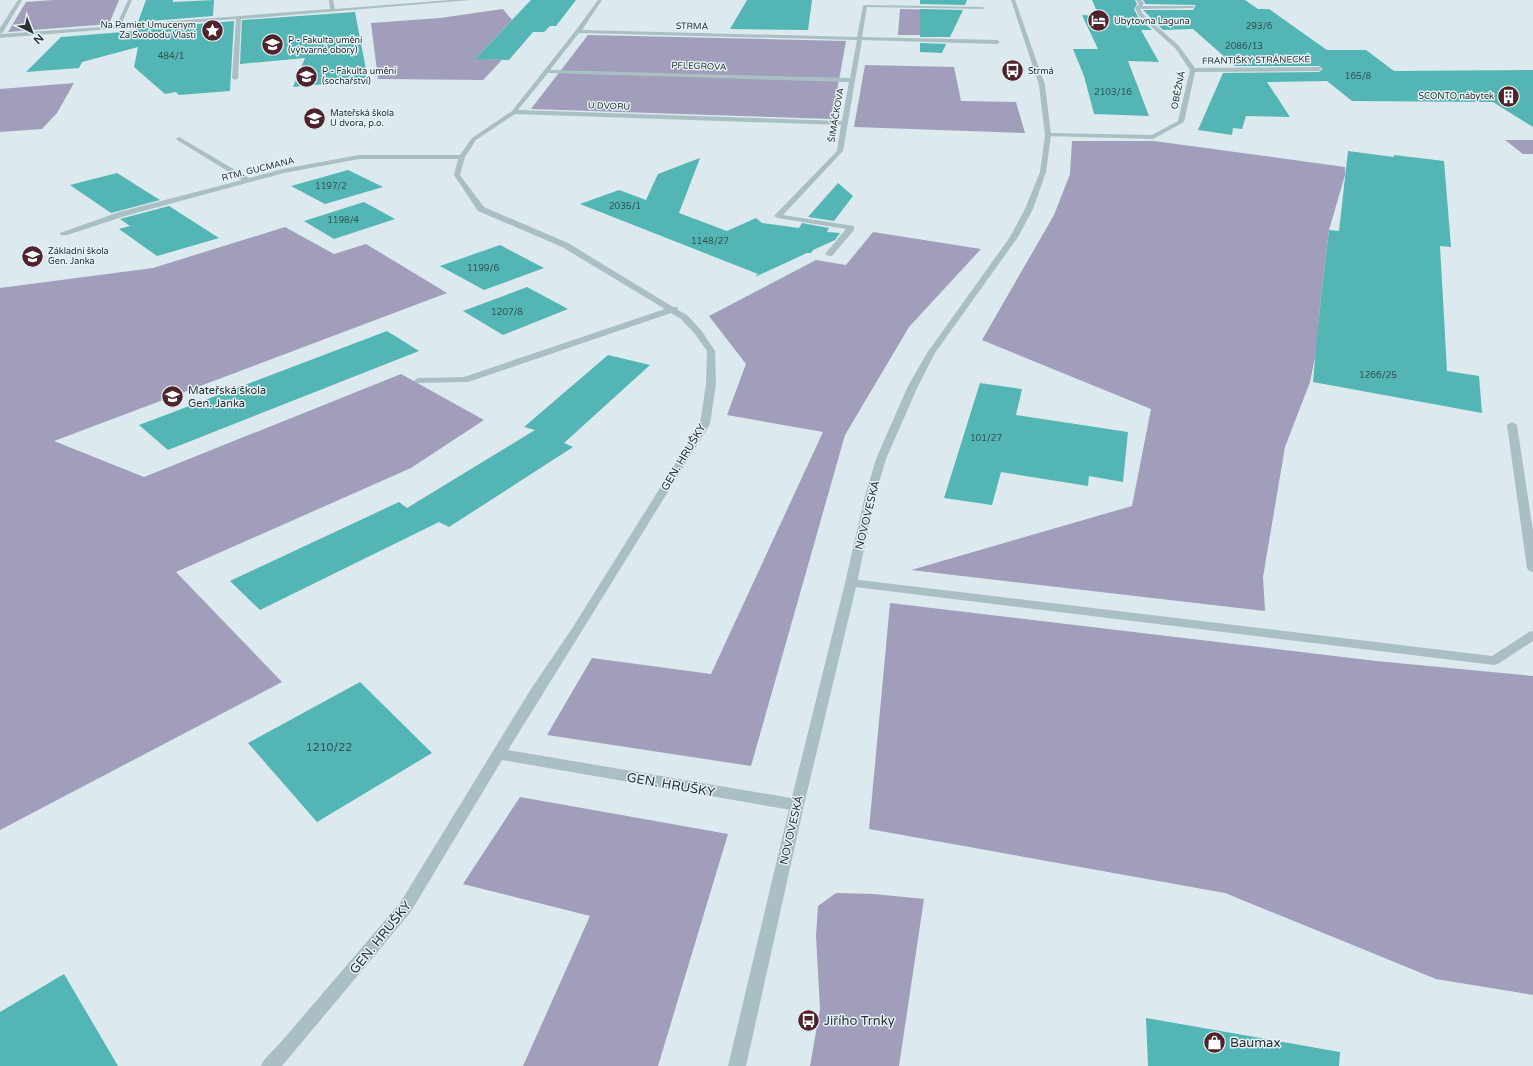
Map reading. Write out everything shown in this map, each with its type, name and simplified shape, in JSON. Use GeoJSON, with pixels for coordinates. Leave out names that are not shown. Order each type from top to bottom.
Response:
{"type":"FeatureCollection","features":[{"type":"Feature","properties":{"kind":"street"},"geometry":{"type":"LineString","coordinates":[[0,32],[20,0]]}},
{"type":"Feature","properties":{"kind":"street"},"geometry":{"type":"LineString","coordinates":[[118,27],[130,0]]}},
{"type":"Feature","properties":{"kind":"street"},"geometry":{"type":"LineString","coordinates":[[331,0],[333,10]]}},
{"type":"Feature","properties":{"kind":"street"},"geometry":{"type":"LineString","coordinates":[[0,36],[470,0]]}},
{"type":"Feature","properties":{"kind":"street"},"geometry":{"type":"LineString","coordinates":[[514,112],[578,31],[600,0]]}},
{"type":"Feature","properties":{"kind":"street","name":"NOVOVESKÁ"},"geometry":{"type":"LineString","coordinates":[[737,1066],[797,805],[851,583],[870,496],[881,459],[913,386],[931,353],[988,276],[1014,237],[1029,209],[1043,172],[1048,136],[1042,85],[1014,0]]}},
{"type":"Feature","properties":{"kind":"street"},"geometry":{"type":"LineString","coordinates":[[1137,8],[1142,4],[1138,0]]}},
{"type":"Feature","properties":{"kind":"street","name":"ŠIMÁČKOVA"},"geometry":{"type":"LineString","coordinates":[[829,254],[851,228],[778,216],[840,150],[858,37],[865,6],[984,8]]}},
{"type":"Feature","properties":{"kind":"street"},"geometry":{"type":"LineString","coordinates":[[1137,8],[1193,7]]}},
{"type":"Feature","properties":{"kind":"street","name":"OBĚŽNÁ"},"geometry":{"type":"LineString","coordinates":[[1048,136],[1153,138],[1181,122],[1193,70],[1177,47],[1142,15],[1137,8]]}},
{"type":"Feature","properties":{"kind":"street"},"geometry":{"type":"LineString","coordinates":[[235,78],[239,18]]}},
{"type":"Feature","properties":{"kind":"street","name":"STRMÁ"},"geometry":{"type":"LineString","coordinates":[[578,31],[858,37],[997,42]]}},
{"type":"Feature","properties":{"kind":"street","name":"FRANTIŠKY STRÁNECKÉ"},"geometry":{"type":"LineString","coordinates":[[1193,70],[1319,69]]}},
{"type":"Feature","properties":{"kind":"street","name":"PFLEGROVA"},"geometry":{"type":"LineString","coordinates":[[545,71],[852,80]]}},
{"type":"Feature","properties":{"kind":"street","name":"U DVORU"},"geometry":{"type":"LineString","coordinates":[[514,112],[844,123]]}},
{"type":"Feature","properties":{"kind":"street","name":"GEN. HRUŠKY"},"geometry":{"type":"LineString","coordinates":[[270,1066],[287,1048],[405,908],[536,692],[577,630],[705,424],[711,384],[712,351],[684,316],[565,245],[481,209],[457,176],[462,157],[474,139],[514,112]]}},
{"type":"Feature","properties":{"kind":"street"},"geometry":{"type":"LineString","coordinates":[[179,139],[247,180]]}},
{"type":"Feature","properties":{"kind":"street","name":"RTM. GUCMANA"},"geometry":{"type":"LineString","coordinates":[[64,233],[122,214],[283,171],[359,157],[462,157]]}},
{"type":"Feature","properties":{"kind":"street"},"geometry":{"type":"LineString","coordinates":[[419,381],[465,380],[674,309]]}},
{"type":"Feature","properties":{"kind":"street"},"geometry":{"type":"LineString","coordinates":[[1512,424],[1533,568]]}},
{"type":"Feature","properties":{"kind":"street"},"geometry":{"type":"LineString","coordinates":[[851,583],[1494,661],[1533,635]]}},
{"type":"Feature","properties":{"kind":"street","name":"GEN. HRUŠKY"},"geometry":{"type":"LineString","coordinates":[[499,754],[797,805]]}},
{"type":"Feature","properties":{"kind":"shaded area"},"geometry":{"type":"Polygon","coordinates":[[[53,0],[119,0],[109,24],[8,32],[26,2],[53,0]]]}},
{"type":"Feature","properties":{"kind":"shaded area"},"geometry":{"type":"Polygon","coordinates":[[[503,9],[512,20],[476,58],[502,60],[483,80],[378,79],[371,23],[440,18],[503,9]]]}},
{"type":"Feature","properties":{"kind":"shaded area"},"geometry":{"type":"Polygon","coordinates":[[[900,9],[941,10],[942,35],[898,35],[900,9]]]}},
{"type":"Feature","properties":{"kind":"shaded area"},"geometry":{"type":"Polygon","coordinates":[[[588,35],[846,41],[832,119],[531,109],[588,35]]]}},
{"type":"Feature","properties":{"kind":"shaded area"},"geometry":{"type":"Polygon","coordinates":[[[865,65],[954,67],[961,101],[1016,102],[1025,133],[854,127],[865,65]]]}},
{"type":"Feature","properties":{"kind":"shaded area"},"geometry":{"type":"Polygon","coordinates":[[[74,83],[57,113],[42,129],[0,132],[0,89],[74,83]]]}},
{"type":"Feature","properties":{"kind":"shaded area"},"geometry":{"type":"Polygon","coordinates":[[[1505,140],[1533,140],[1533,154],[1523,154],[1505,140]]]}},
{"type":"Feature","properties":{"kind":"shaded area"},"geometry":{"type":"Polygon","coordinates":[[[1072,141],[1154,141],[1345,167],[1345,175],[1329,230],[1319,316],[1317,348],[1310,382],[1285,447],[1263,577],[1265,611],[911,570],[1132,506],[1151,409],[982,340],[1054,215],[1070,174],[1072,141]]]}},
{"type":"Feature","properties":{"kind":"shaded area"},"geometry":{"type":"Polygon","coordinates":[[[285,227],[334,254],[366,244],[447,293],[54,441],[144,477],[401,374],[484,420],[411,468],[176,572],[282,682],[0,830],[0,288],[153,268],[285,227]]]}},
{"type":"Feature","properties":{"kind":"shaded area"},"geometry":{"type":"Polygon","coordinates":[[[873,232],[981,249],[909,327],[845,435],[751,766],[547,735],[592,658],[711,674],[823,432],[727,415],[746,364],[709,316],[816,260],[846,265],[873,232]]]}},
{"type":"Feature","properties":{"kind":"shaded area"},"geometry":{"type":"Polygon","coordinates":[[[890,603],[1376,661],[1533,676],[1533,995],[1436,979],[1225,893],[869,829],[890,603]]]}},
{"type":"Feature","properties":{"kind":"shaded area"},"geometry":{"type":"Polygon","coordinates":[[[520,797],[728,834],[658,1066],[523,1066],[590,916],[463,884],[520,797]]]}},
{"type":"Feature","properties":{"kind":"shaded area"},"geometry":{"type":"Polygon","coordinates":[[[836,893],[874,894],[924,899],[899,1066],[810,1066],[820,1009],[816,936],[818,906],[836,893]]]}},
{"type":"Feature","properties":{"kind":"building"},"geometry":{"type":"Polygon","coordinates":[[[146,0],[173,0],[173,2],[214,0],[213,16],[138,22],[146,0]]]}},
{"type":"Feature","properties":{"kind":"building"},"geometry":{"type":"Polygon","coordinates":[[[531,0],[576,0],[556,26],[550,26],[544,32],[533,32],[509,60],[475,59],[531,0]]]}},
{"type":"Feature","properties":{"kind":"building"},"geometry":{"type":"Polygon","coordinates":[[[747,0],[812,0],[808,30],[730,29],[747,0]]]}},
{"type":"Feature","properties":{"kind":"building"},"geometry":{"type":"Polygon","coordinates":[[[920,0],[967,0],[965,5],[920,4],[920,0]]]}},
{"type":"Feature","properties":{"kind":"building"},"geometry":{"type":"Polygon","coordinates":[[[1092,0],[1135,0],[1137,4],[1134,9],[1138,17],[1152,30],[1141,30],[1159,62],[1128,61],[1149,116],[1094,114],[1084,76],[1073,49],[1098,49],[1082,15],[1099,16],[1092,0]]]}},
{"type":"Feature","properties":{"kind":"building"},"geometry":{"type":"Polygon","coordinates":[[[1143,0],[1245,0],[1258,9],[1269,9],[1327,50],[1366,50],[1394,71],[1533,70],[1533,127],[1493,102],[1352,101],[1327,81],[1267,82],[1290,117],[1246,116],[1242,129],[1233,128],[1232,135],[1198,130],[1223,73],[1319,72],[1323,69],[1319,66],[1235,66],[1193,29],[1163,30],[1143,10],[1193,10],[1196,5],[1145,4],[1143,0]]]}},
{"type":"Feature","properties":{"kind":"building"},"geometry":{"type":"Polygon","coordinates":[[[920,9],[963,10],[950,37],[920,37],[920,9]]]}},
{"type":"Feature","properties":{"kind":"building"},"geometry":{"type":"Polygon","coordinates":[[[355,12],[368,80],[293,87],[305,58],[240,64],[242,20],[355,12]]]}},
{"type":"Feature","properties":{"kind":"building"},"geometry":{"type":"Polygon","coordinates":[[[234,21],[230,91],[179,95],[176,92],[165,94],[134,67],[138,47],[82,62],[79,68],[26,72],[61,37],[234,21]]]}},
{"type":"Feature","properties":{"kind":"building"},"geometry":{"type":"Polygon","coordinates":[[[920,43],[946,44],[942,53],[920,52],[920,43]]]}},
{"type":"Feature","properties":{"kind":"building"},"geometry":{"type":"Polygon","coordinates":[[[1348,151],[1394,157],[1394,155],[1444,161],[1451,247],[1440,246],[1447,371],[1479,376],[1482,413],[1313,382],[1329,230],[1339,231],[1348,151]]]}},
{"type":"Feature","properties":{"kind":"building"},"geometry":{"type":"Polygon","coordinates":[[[700,158],[679,213],[727,231],[756,218],[762,223],[799,228],[802,223],[829,228],[827,232],[840,233],[835,240],[813,250],[811,253],[807,253],[755,277],[758,274],[580,204],[619,190],[646,200],[658,174],[700,158]]]}},
{"type":"Feature","properties":{"kind":"building"},"geometry":{"type":"Polygon","coordinates":[[[348,170],[383,187],[325,204],[291,186],[348,170]]]}},
{"type":"Feature","properties":{"kind":"building"},"geometry":{"type":"Polygon","coordinates":[[[117,173],[160,200],[111,213],[70,185],[117,173]]]}},
{"type":"Feature","properties":{"kind":"building"},"geometry":{"type":"Polygon","coordinates":[[[838,183],[853,196],[834,221],[808,217],[838,183]]]}},
{"type":"Feature","properties":{"kind":"building"},"geometry":{"type":"Polygon","coordinates":[[[364,202],[395,219],[334,239],[304,221],[364,202]]]}},
{"type":"Feature","properties":{"kind":"building"},"geometry":{"type":"Polygon","coordinates":[[[169,206],[219,238],[157,256],[119,229],[130,226],[120,219],[169,206]]]}},
{"type":"Feature","properties":{"kind":"building"},"geometry":{"type":"Polygon","coordinates":[[[500,245],[544,268],[484,290],[440,266],[500,245]]]}},
{"type":"Feature","properties":{"kind":"building"},"geometry":{"type":"Polygon","coordinates":[[[527,287],[568,309],[503,335],[463,311],[527,287]]]}},
{"type":"Feature","properties":{"kind":"building"},"geometry":{"type":"Polygon","coordinates":[[[387,331],[419,351],[168,450],[139,425],[387,331]]]}},
{"type":"Feature","properties":{"kind":"building"},"geometry":{"type":"Polygon","coordinates":[[[608,355],[650,365],[564,443],[573,447],[449,527],[439,522],[260,610],[230,581],[399,502],[407,508],[535,430],[524,427],[608,355]]]}},
{"type":"Feature","properties":{"kind":"building"},"geometry":{"type":"Polygon","coordinates":[[[980,383],[1022,389],[1016,415],[1128,432],[1123,482],[1089,476],[1088,486],[1001,472],[992,505],[944,498],[980,383]]]}},
{"type":"Feature","properties":{"kind":"building"},"geometry":{"type":"Polygon","coordinates":[[[360,682],[432,753],[317,822],[248,743],[360,682]]]}},
{"type":"Feature","properties":{"kind":"building"},"geometry":{"type":"Polygon","coordinates":[[[64,974],[118,1066],[0,1066],[0,1012],[64,974]]]}},
{"type":"Feature","properties":{"kind":"building","name":"Baumax"},"geometry":{"type":"Polygon","coordinates":[[[1146,1018],[1340,1052],[1339,1066],[1148,1066],[1146,1018]]]}},
{"type":"Feature","properties":{"kind":"place","name":"Ubytovna Laguna"},"geometry":{"type":"Point","coordinates":[1098,21]}},
{"type":"Feature","properties":{"kind":"place","name":"Na Pamiet Umucenym Za Svobodu Vlasti"},"geometry":{"type":"Point","coordinates":[212,30]}},
{"type":"Feature","properties":{"kind":"place","name":"P - Fakulta umění (výtvarné obory)"},"geometry":{"type":"Point","coordinates":[272,45]}},
{"type":"Feature","properties":{"kind":"place","name":"Strmá"},"geometry":{"type":"Point","coordinates":[1013,71]}},
{"type":"Feature","properties":{"kind":"place","name":"P - Fakulta umění (sochařství)"},"geometry":{"type":"Point","coordinates":[307,76]}},
{"type":"Feature","properties":{"kind":"place","name":"SCONTO nábytek"},"geometry":{"type":"Point","coordinates":[1509,96]}},
{"type":"Feature","properties":{"kind":"place","name":"Mateřská škola U dvora, p.o."},"geometry":{"type":"Point","coordinates":[315,118]}},
{"type":"Feature","properties":{"kind":"place","name":"Základní škola Gen. Janka"},"geometry":{"type":"Point","coordinates":[33,256]}},
{"type":"Feature","properties":{"kind":"place","name":"Mateřská škola Gen. Janka"},"geometry":{"type":"Point","coordinates":[173,396]}},
{"type":"Feature","properties":{"kind":"place","name":"Jiřího Trnky"},"geometry":{"type":"Point","coordinates":[809,1020]}},
{"type":"Feature","properties":{"kind":"place","name":"Baumax"},"geometry":{"type":"Point","coordinates":[1215,1042]}}]}
